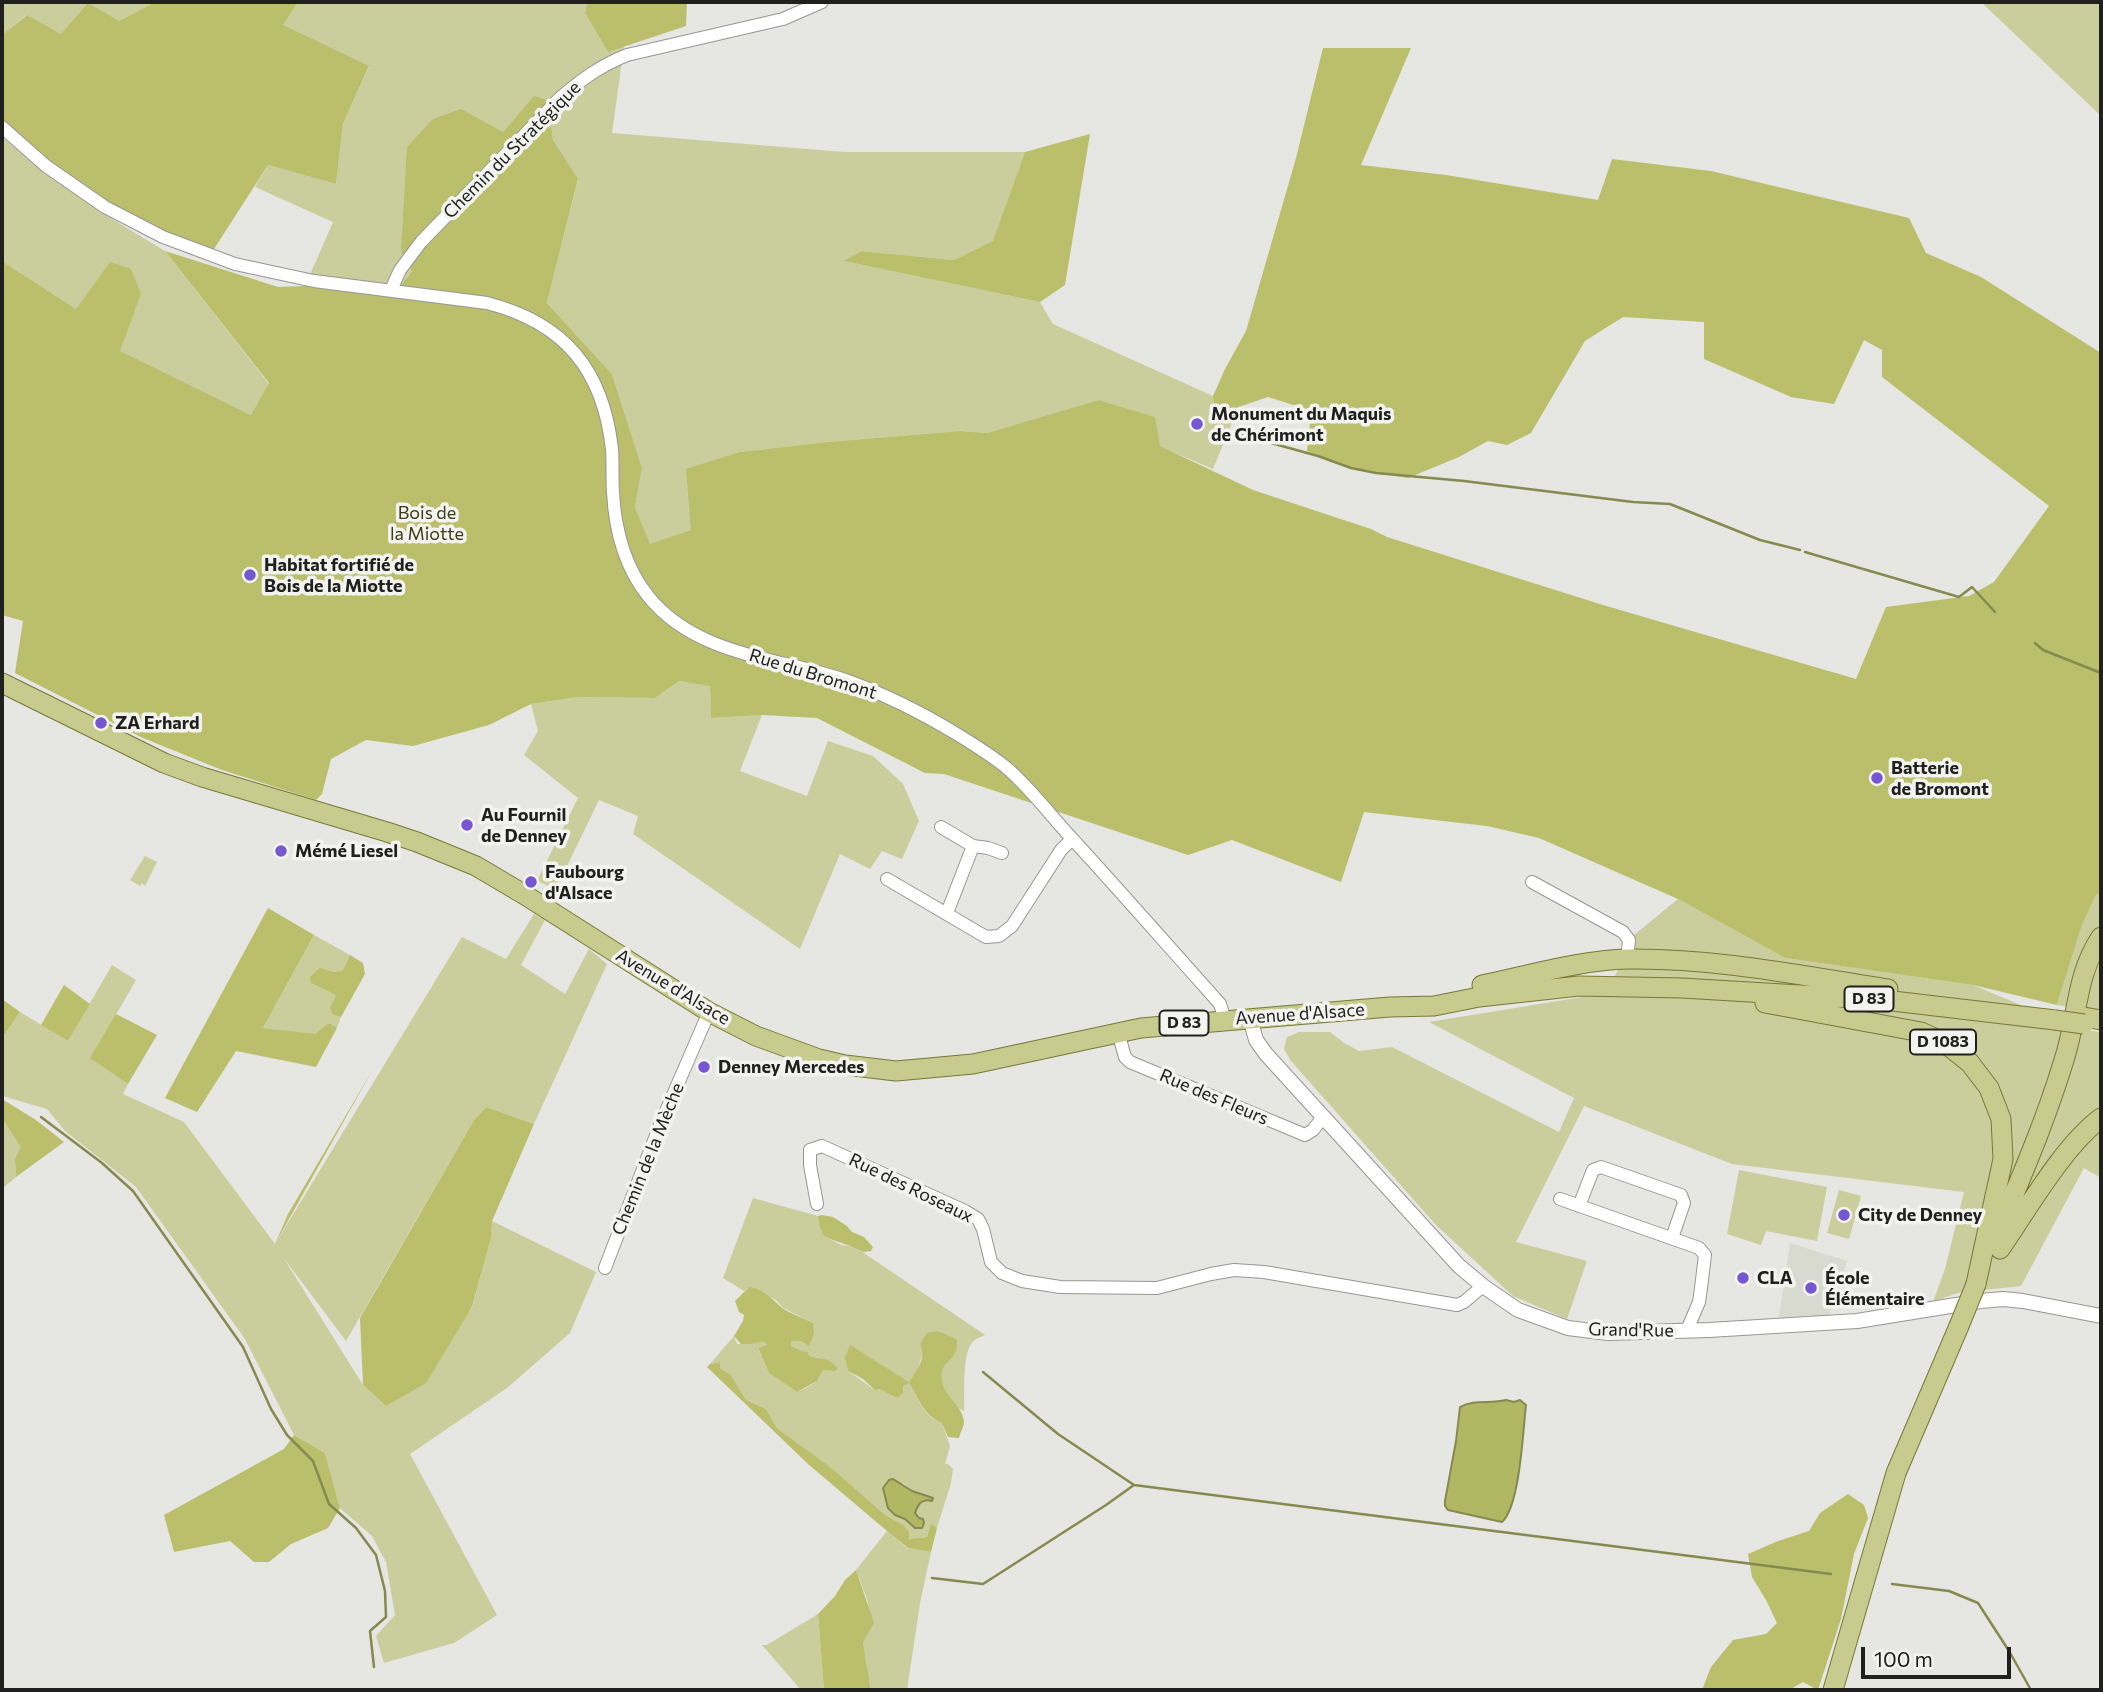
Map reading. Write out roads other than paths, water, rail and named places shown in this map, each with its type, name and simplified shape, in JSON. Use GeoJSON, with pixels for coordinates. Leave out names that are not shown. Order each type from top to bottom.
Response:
{"type":"FeatureCollection","features":[{"type":"Feature","properties":{"kind":"main road","name":"Avenue d'Alsace"},"geometry":{"type":"LineString","coordinates":[[2,684],[164,763],[202,778],[408,839],[475,866],[709,1012],[799,1054],[845,1065],[896,1071],[973,1064],[1141,1028],[1390,1007],[1434,1006],[1479,997],[1579,986],[1682,988]]}},
{"type":"Feature","properties":{"kind":"main road","name":"D 1083"},"geometry":{"type":"LineString","coordinates":[[1833,1690],[1896,1473],[2041,1132],[2066,1056],[2079,987],[2092,951],[2101,937]]}},
{"type":"Feature","properties":{"kind":"main road","name":"Avenue d'Alsace"},"geometry":{"type":"LineString","coordinates":[[1390,1007],[1588,963],[1627,959]]}},
{"type":"Feature","properties":{"kind":"main road","name":"D 83"},"geometry":{"type":"LineString","coordinates":[[1627,959],[1696,961],[2093,1022]]}},
{"type":"Feature","properties":{"kind":"main road","name":"D 83"},"geometry":{"type":"LineString","coordinates":[[1682,988],[1884,1000],[2055,1017]]}},
{"type":"Feature","properties":{"kind":"main road","name":"D 1083"},"geometry":{"type":"LineString","coordinates":[[1682,988],[1921,1032],[1945,1043],[1970,1063],[1989,1088],[2001,1119],[2003,1159],[1976,1284]]}},
{"type":"Feature","properties":{"kind":"main road","name":"D 1083"},"geometry":{"type":"LineString","coordinates":[[1976,1284],[2064,1157],[2101,1118]]}},
{"type":"Feature","properties":{"kind":"street","name":"Chemin du Stratégique"},"geometry":{"type":"LineString","coordinates":[[390,290],[400,270],[421,243],[583,78],[606,63],[627,55],[783,19],[822,2]]}},
{"type":"Feature","properties":{"kind":"street","name":"Rue du Bromont"},"geometry":{"type":"LineString","coordinates":[[2,127],[46,166],[105,207],[163,237],[235,264],[314,281],[487,303],[531,318],[566,343],[592,377],[605,409],[612,451],[615,517],[621,548],[647,595],[671,621],[700,638],[725,648],[845,680],[886,696],[960,736],[1008,769],[1220,1004],[1225,1020]]}},
{"type":"Feature","properties":{"kind":"street"},"geometry":{"type":"LineString","coordinates":[[941,827],[973,846],[1002,853]]}},
{"type":"Feature","properties":{"kind":"street"},"geometry":{"type":"LineString","coordinates":[[887,879],[986,937],[999,936],[1012,926],[1060,850],[1072,839]]}},
{"type":"Feature","properties":{"kind":"street"},"geometry":{"type":"LineString","coordinates":[[947,913],[973,846]]}},
{"type":"Feature","properties":{"kind":"street"},"geometry":{"type":"LineString","coordinates":[[1532,882],[1623,932],[1629,940],[1627,959]]}},
{"type":"Feature","properties":{"kind":"street","name":"Chemin de la Mèche"},"geometry":{"type":"LineString","coordinates":[[605,1268],[660,1125],[709,1012]]}},
{"type":"Feature","properties":{"kind":"street","name":"Grand'Rue"},"geometry":{"type":"LineString","coordinates":[[1250,1018],[1256,1040],[1266,1054],[1460,1266],[1482,1286],[1518,1310],[1568,1328],[1608,1333],[1857,1321],[2003,1299],[2101,1316]]}},
{"type":"Feature","properties":{"kind":"street","name":"Rue des Fleurs"},"geometry":{"type":"LineString","coordinates":[[1118,1032],[1125,1058],[1130,1062],[1305,1135],[1313,1130],[1323,1117]]}},
{"type":"Feature","properties":{"kind":"street","name":"Rue des Roseaux"},"geometry":{"type":"LineString","coordinates":[[817,1204],[810,1150],[822,1146],[978,1219],[983,1228],[991,1262],[1002,1273],[1022,1281],[1060,1287],[1157,1288],[1234,1270],[1264,1272],[1457,1305],[1482,1286]]}},
{"type":"Feature","properties":{"kind":"street"},"geometry":{"type":"LineString","coordinates":[[1579,1206],[1592,1170],[1601,1167],[1681,1195],[1684,1203],[1672,1238]]}},
{"type":"Feature","properties":{"kind":"street"},"geometry":{"type":"LineString","coordinates":[[1560,1199],[1699,1248],[1705,1255],[1699,1302],[1687,1330]]}},
{"type":"Feature","properties":{"kind":"waterway"},"geometry":{"type":"LineString","coordinates":[[1217,428],[1376,473],[1670,504],[1760,540],[1800,550]]}},
{"type":"Feature","properties":{"kind":"waterway"},"geometry":{"type":"LineString","coordinates":[[1805,552],[1959,597],[1972,587],[1995,612]]}},
{"type":"Feature","properties":{"kind":"waterway"},"geometry":{"type":"LineString","coordinates":[[2035,643],[2043,650],[2101,673]]}},
{"type":"Feature","properties":{"kind":"waterway"},"geometry":{"type":"LineString","coordinates":[[41,1117],[102,1163],[133,1191],[243,1347],[271,1409],[287,1435],[313,1461],[329,1504],[356,1528],[376,1555],[385,1591],[386,1617],[370,1631],[374,1667]]}},
{"type":"Feature","properties":{"kind":"waterway"},"geometry":{"type":"LineString","coordinates":[[983,1372],[1058,1434],[1134,1485],[1831,1574]]}},
{"type":"Feature","properties":{"kind":"waterway"},"geometry":{"type":"LineString","coordinates":[[932,1578],[983,1584],[1134,1485]]}},
{"type":"Feature","properties":{"kind":"waterway"},"geometry":{"type":"LineString","coordinates":[[1892,1584],[1949,1591],[1978,1603],[2031,1690]]}},
{"type":"Feature","properties":{"kind":"place","name":"Monument du Maquis de Chérimont"},"geometry":{"type":"Point","coordinates":[1197,424]}},
{"type":"Feature","properties":{"kind":"place","name":"Habitat fortifié de Bois de la Miotte"},"geometry":{"type":"Point","coordinates":[250,575]}},
{"type":"Feature","properties":{"kind":"place","name":"ZA Erhard"},"geometry":{"type":"Point","coordinates":[101,723]}},
{"type":"Feature","properties":{"kind":"place","name":"Batterie de Bromont"},"geometry":{"type":"Point","coordinates":[1877,778]}},
{"type":"Feature","properties":{"kind":"place","name":"Au Fournil de Denney"},"geometry":{"type":"Point","coordinates":[467,825]}},
{"type":"Feature","properties":{"kind":"place","name":"Mémé Liesel"},"geometry":{"type":"Point","coordinates":[281,851]}},
{"type":"Feature","properties":{"kind":"place","name":"Faubourg d'Alsace"},"geometry":{"type":"Point","coordinates":[531,882]}},
{"type":"Feature","properties":{"kind":"place","name":"Denney Mercedes"},"geometry":{"type":"Point","coordinates":[704,1067]}},
{"type":"Feature","properties":{"kind":"place","name":"City de Denney"},"geometry":{"type":"Point","coordinates":[1844,1215]}},
{"type":"Feature","properties":{"kind":"place","name":"CLA"},"geometry":{"type":"Point","coordinates":[1743,1278]}},
{"type":"Feature","properties":{"kind":"place","name":"École Élémentaire"},"geometry":{"type":"Point","coordinates":[1811,1288]}},
{"type":"Feature","properties":{"kind":"park label","name":"Bois de la Miotte"},"geometry":{"type":"Point","coordinates":[427,523]}}]}
